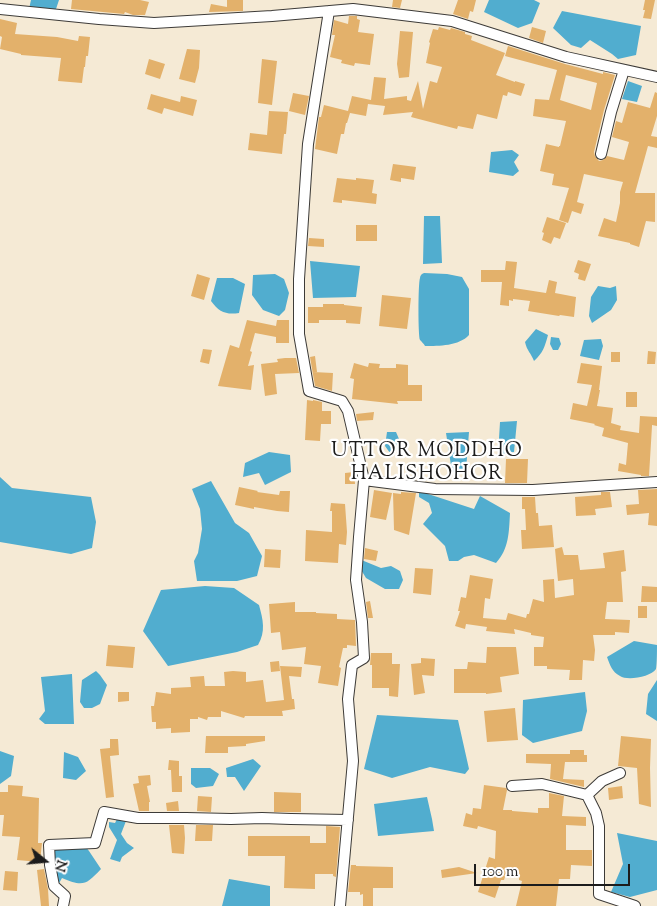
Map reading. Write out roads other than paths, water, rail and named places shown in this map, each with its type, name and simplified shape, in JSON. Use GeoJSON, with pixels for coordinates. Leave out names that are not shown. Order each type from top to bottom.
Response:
{"type":"FeatureCollection","features":[{"type":"Feature","properties":{"kind":"street"},"geometry":{"type":"LineString","coordinates":[[0,9],[98,20],[154,23],[353,9],[452,21],[566,57],[657,77]]}},
{"type":"Feature","properties":{"kind":"street"},"geometry":{"type":"LineString","coordinates":[[329,11],[308,144],[299,279],[299,334],[309,391],[342,401],[348,411],[364,480],[356,580],[362,622],[364,658],[352,665],[348,699],[353,761],[340,906]]}},
{"type":"Feature","properties":{"kind":"street"},"geometry":{"type":"LineString","coordinates":[[601,154],[624,70]]}},
{"type":"Feature","properties":{"kind":"street"},"geometry":{"type":"LineString","coordinates":[[364,480],[435,489],[533,490],[657,482]]}},
{"type":"Feature","properties":{"kind":"street"},"geometry":{"type":"LineString","coordinates":[[588,795],[602,781],[620,773]]}},
{"type":"Feature","properties":{"kind":"street"},"geometry":{"type":"LineString","coordinates":[[512,786],[542,784],[588,795]]}},
{"type":"Feature","properties":{"kind":"street"},"geometry":{"type":"LineString","coordinates":[[588,795],[596,813],[599,826],[599,894],[635,906]]}},
{"type":"Feature","properties":{"kind":"street"},"geometry":{"type":"LineString","coordinates":[[63,906],[65,896],[54,886],[49,845],[95,844],[104,812],[138,818],[348,820]]}},
{"type":"Feature","properties":{"kind":"water"},"geometry":{"type":"Polygon","coordinates":[[[31,0],[59,0],[55,12],[29,9],[31,0]]]}},
{"type":"Feature","properties":{"kind":"water"},"geometry":{"type":"Polygon","coordinates":[[[489,0],[534,0],[540,3],[532,23],[518,28],[484,12],[489,0]]]}},
{"type":"Feature","properties":{"kind":"water"},"geometry":{"type":"Polygon","coordinates":[[[562,11],[641,26],[636,55],[618,59],[590,40],[581,48],[571,45],[553,28],[562,11]]]}},
{"type":"Feature","properties":{"kind":"water"},"geometry":{"type":"Polygon","coordinates":[[[628,81],[642,86],[637,102],[622,99],[628,81]]]}},
{"type":"Feature","properties":{"kind":"water"},"geometry":{"type":"Polygon","coordinates":[[[512,150],[519,155],[514,162],[519,171],[513,176],[489,172],[491,152],[512,150]]]}},
{"type":"Feature","properties":{"kind":"water"},"geometry":{"type":"Polygon","coordinates":[[[424,216],[440,216],[442,263],[423,264],[424,216]]]}},
{"type":"Feature","properties":{"kind":"water"},"geometry":{"type":"Polygon","coordinates":[[[310,261],[360,266],[356,297],[313,298],[310,261]]]}},
{"type":"Feature","properties":{"kind":"water"},"geometry":{"type":"Polygon","coordinates":[[[424,273],[462,277],[469,289],[469,335],[465,339],[448,345],[436,346],[425,346],[420,340],[419,289],[420,277],[424,273]]]}},
{"type":"Feature","properties":{"kind":"water"},"geometry":{"type":"Polygon","coordinates":[[[275,274],[284,279],[289,293],[285,310],[279,316],[263,310],[252,295],[253,275],[275,274]]]}},
{"type":"Feature","properties":{"kind":"water"},"geometry":{"type":"Polygon","coordinates":[[[217,278],[233,278],[245,284],[239,313],[230,314],[223,312],[211,301],[217,278]]]}},
{"type":"Feature","properties":{"kind":"water"},"geometry":{"type":"Polygon","coordinates":[[[598,286],[610,288],[616,286],[617,300],[611,310],[592,323],[589,316],[591,297],[598,286]]]}},
{"type":"Feature","properties":{"kind":"water"},"geometry":{"type":"Polygon","coordinates":[[[536,329],[548,335],[540,355],[534,361],[525,342],[536,329]]]}},
{"type":"Feature","properties":{"kind":"water"},"geometry":{"type":"Polygon","coordinates":[[[551,337],[559,338],[561,344],[558,350],[553,350],[550,344],[551,337]]]}},
{"type":"Feature","properties":{"kind":"water"},"geometry":{"type":"Polygon","coordinates":[[[601,339],[603,346],[599,360],[580,356],[584,340],[601,339]]]}},
{"type":"Feature","properties":{"kind":"water"},"geometry":{"type":"Polygon","coordinates":[[[517,421],[514,452],[498,455],[500,422],[517,421]]]}},
{"type":"Feature","properties":{"kind":"water"},"geometry":{"type":"Polygon","coordinates":[[[387,432],[396,432],[399,439],[395,448],[390,453],[385,446],[387,432]]]}},
{"type":"Feature","properties":{"kind":"water"},"geometry":{"type":"Polygon","coordinates":[[[469,432],[466,470],[452,472],[446,433],[469,432]]]}},
{"type":"Feature","properties":{"kind":"water"},"geometry":{"type":"Polygon","coordinates":[[[269,452],[290,455],[291,472],[265,485],[259,473],[243,477],[245,463],[269,452]]]}},
{"type":"Feature","properties":{"kind":"water"},"geometry":{"type":"Polygon","coordinates":[[[0,477],[12,488],[91,497],[96,522],[92,548],[71,554],[0,542],[0,477]]]}},
{"type":"Feature","properties":{"kind":"water"},"geometry":{"type":"Polygon","coordinates":[[[211,481],[235,523],[249,533],[262,556],[257,576],[237,581],[197,581],[194,561],[198,553],[202,529],[200,509],[192,489],[211,481]]]}},
{"type":"Feature","properties":{"kind":"water"},"geometry":{"type":"Polygon","coordinates":[[[419,491],[474,509],[480,496],[510,513],[506,546],[496,563],[474,555],[464,557],[458,561],[449,561],[445,546],[423,524],[432,513],[429,503],[419,497],[419,491]]]}},
{"type":"Feature","properties":{"kind":"water"},"geometry":{"type":"Polygon","coordinates":[[[359,559],[381,568],[391,566],[400,571],[403,580],[399,589],[385,589],[366,578],[360,568],[359,559]]]}},
{"type":"Feature","properties":{"kind":"water"},"geometry":{"type":"Polygon","coordinates":[[[205,586],[234,588],[259,605],[263,625],[261,640],[258,645],[237,652],[168,666],[143,631],[161,590],[205,586]]]}},
{"type":"Feature","properties":{"kind":"water"},"geometry":{"type":"Polygon","coordinates":[[[634,641],[657,645],[656,669],[644,676],[623,677],[613,670],[607,657],[634,641]]]}},
{"type":"Feature","properties":{"kind":"water"},"geometry":{"type":"Polygon","coordinates":[[[96,671],[107,685],[100,704],[92,708],[84,708],[80,702],[82,680],[96,671]]]}},
{"type":"Feature","properties":{"kind":"water"},"geometry":{"type":"Polygon","coordinates":[[[72,674],[74,724],[45,724],[39,719],[45,711],[41,677],[72,674]]]}},
{"type":"Feature","properties":{"kind":"water"},"geometry":{"type":"Polygon","coordinates":[[[657,680],[657,721],[646,714],[648,694],[657,680]]]}},
{"type":"Feature","properties":{"kind":"water"},"geometry":{"type":"Polygon","coordinates":[[[585,692],[587,711],[582,731],[533,743],[522,735],[523,700],[585,692]]]}},
{"type":"Feature","properties":{"kind":"water"},"geometry":{"type":"Polygon","coordinates":[[[377,715],[458,720],[469,769],[465,774],[430,767],[392,778],[364,769],[377,715]]]}},
{"type":"Feature","properties":{"kind":"water"},"geometry":{"type":"Polygon","coordinates":[[[0,751],[14,756],[11,776],[0,784],[0,751]]]}},
{"type":"Feature","properties":{"kind":"water"},"geometry":{"type":"Polygon","coordinates":[[[64,752],[78,757],[86,771],[76,780],[63,778],[64,752]]]}},
{"type":"Feature","properties":{"kind":"water"},"geometry":{"type":"Polygon","coordinates":[[[253,759],[261,766],[244,791],[235,777],[227,777],[226,768],[253,759]]]}},
{"type":"Feature","properties":{"kind":"water"},"geometry":{"type":"Polygon","coordinates":[[[191,768],[210,768],[219,774],[213,786],[196,788],[191,784],[191,768]]]}},
{"type":"Feature","properties":{"kind":"water"},"geometry":{"type":"Polygon","coordinates":[[[427,797],[434,831],[378,836],[374,804],[427,797]]]}},
{"type":"Feature","properties":{"kind":"water"},"geometry":{"type":"Polygon","coordinates":[[[118,817],[126,821],[121,834],[127,843],[134,848],[122,857],[120,862],[110,859],[117,840],[109,827],[109,822],[115,823],[118,817]]]}},
{"type":"Feature","properties":{"kind":"water"},"geometry":{"type":"Polygon","coordinates":[[[617,833],[657,841],[657,890],[630,897],[611,892],[623,864],[617,833]]]}},
{"type":"Feature","properties":{"kind":"water"},"geometry":{"type":"Polygon","coordinates":[[[85,846],[101,869],[84,883],[75,883],[62,878],[58,885],[52,866],[54,848],[85,846]]]}},
{"type":"Feature","properties":{"kind":"water"},"geometry":{"type":"Polygon","coordinates":[[[229,879],[270,886],[270,906],[222,906],[229,879]]]}},
{"type":"Feature","properties":{"kind":"district","name":"UTTOR MODDHO HALISHOHOR"},"geometry":{"type":"Point","coordinates":[427,464]}}]}
